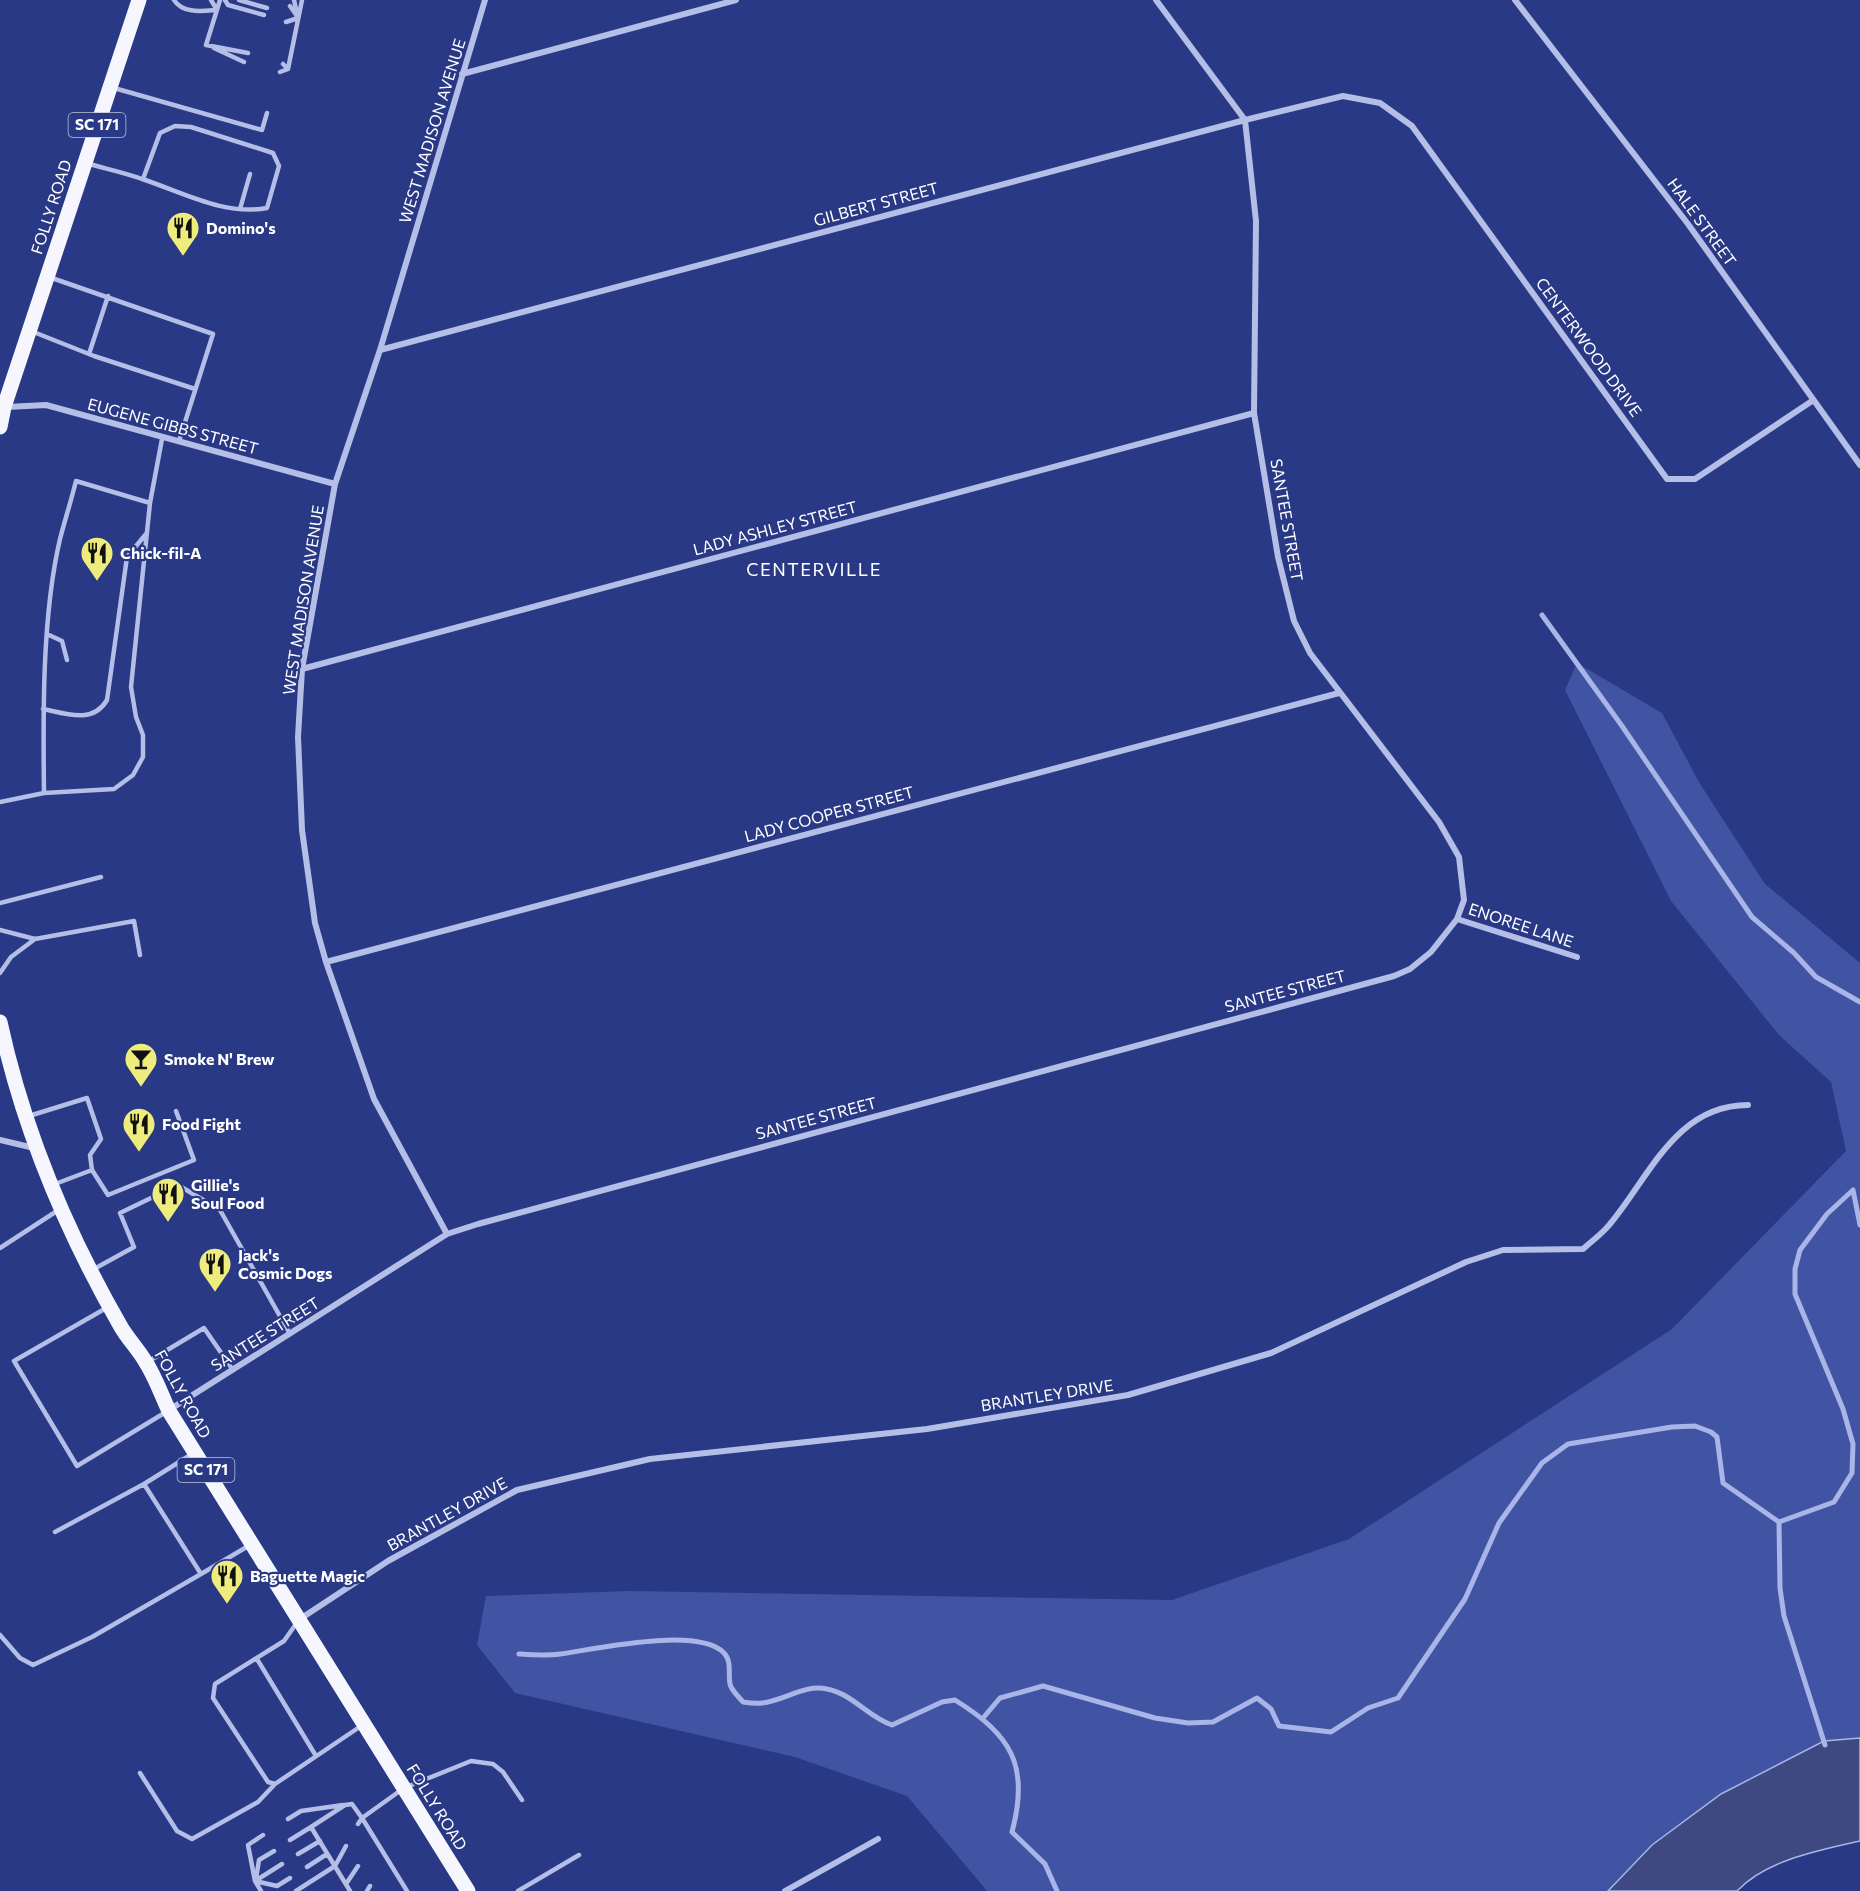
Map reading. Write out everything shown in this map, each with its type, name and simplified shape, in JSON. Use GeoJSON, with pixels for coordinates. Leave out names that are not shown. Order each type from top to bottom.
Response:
{"type":"FeatureCollection","features":[{"type":"Feature","properties":{"kind":"main road","name":"FOLLY ROAD"},"geometry":{"type":"LineString","coordinates":[[0,427],[2,407],[139,0]]}},
{"type":"Feature","properties":{"kind":"main road","name":"FOLLY ROAD"},"geometry":{"type":"LineString","coordinates":[[0,1022],[25,1117],[52,1185],[122,1329],[146,1362],[169,1411],[468,1891]]}},
{"type":"Feature","properties":{"kind":"street","name":"WEST MADISON AVENUE"},"geometry":{"type":"LineString","coordinates":[[447,1234],[374,1099],[326,962],[315,923],[301,819],[298,737],[302,669],[334,484],[380,351],[486,0]]}},
{"type":"Feature","properties":{"kind":"street"},"geometry":{"type":"LineString","coordinates":[[462,74],[736,0]]}},
{"type":"Feature","properties":{"kind":"street"},"geometry":{"type":"LineString","coordinates":[[1156,0],[1245,120]]}},
{"type":"Feature","properties":{"kind":"street","name":"HALE STREET"},"geometry":{"type":"LineString","coordinates":[[1515,0],[1688,224],[1812,401],[1860,465]]}},
{"type":"Feature","properties":{"kind":"street","name":"GILBERT STREET"},"geometry":{"type":"LineString","coordinates":[[380,351],[1245,120],[1343,96],[1380,103]]}},
{"type":"Feature","properties":{"kind":"street","name":"CENTERWOOD DRIVE"},"geometry":{"type":"LineString","coordinates":[[1380,103],[1413,126],[1667,479],[1695,479],[1812,401]]}},
{"type":"Feature","properties":{"kind":"street","name":"SANTEE STREET"},"geometry":{"type":"LineString","coordinates":[[169,1411],[447,1234],[1394,976],[1410,969],[1431,952],[1457,919],[1464,900],[1459,857],[1439,822],[1310,653],[1294,621],[1278,557],[1254,413],[1256,221],[1245,120]]}},
{"type":"Feature","properties":{"kind":"street","name":"EUGENE GIBBS STREET"},"geometry":{"type":"LineString","coordinates":[[2,407],[46,405],[162,439],[179,441],[334,484]]}},
{"type":"Feature","properties":{"kind":"street","name":"LADY ASHLEY STREET"},"geometry":{"type":"LineString","coordinates":[[302,669],[1254,413]]}},
{"type":"Feature","properties":{"kind":"street","name":"LADY COOPER STREET"},"geometry":{"type":"LineString","coordinates":[[326,962],[1339,693]]}},
{"type":"Feature","properties":{"kind":"street","name":"ENOREE LANE"},"geometry":{"type":"LineString","coordinates":[[1457,919],[1577,957]]}},
{"type":"Feature","properties":{"kind":"street","name":"BRANTLEY DRIVE"},"geometry":{"type":"LineString","coordinates":[[299,1619],[388,1561],[517,1490],[650,1459],[927,1429],[1128,1395],[1271,1353],[1466,1262],[1484,1256],[1503,1250],[1583,1250],[1609,1226],[1663,1149],[1696,1118],[1733,1105],[1748,1105]]}},
{"type":"Feature","properties":{"kind":"street"},"geometry":{"type":"LineString","coordinates":[[0,1140],[38,1149]]}},
{"type":"Feature","properties":{"kind":"street"},"geometry":{"type":"LineString","coordinates":[[785,1891],[878,1839]]}},
{"type":"Feature","properties":{"kind":"lane"},"geometry":{"type":"LineString","coordinates":[[174,0],[178,6],[196,12],[217,10]]}},
{"type":"Feature","properties":{"kind":"lane"},"geometry":{"type":"LineString","coordinates":[[210,0],[217,10]]}},
{"type":"Feature","properties":{"kind":"lane"},"geometry":{"type":"LineString","coordinates":[[206,45],[220,0]]}},
{"type":"Feature","properties":{"kind":"lane"},"geometry":{"type":"LineString","coordinates":[[225,0],[228,5],[264,15]]}},
{"type":"Feature","properties":{"kind":"lane"},"geometry":{"type":"LineString","coordinates":[[239,0],[267,9]]}},
{"type":"Feature","properties":{"kind":"lane"},"geometry":{"type":"LineString","coordinates":[[294,0],[298,18]]}},
{"type":"Feature","properties":{"kind":"lane"},"geometry":{"type":"LineString","coordinates":[[288,69],[302,0]]}},
{"type":"Feature","properties":{"kind":"lane"},"geometry":{"type":"LineString","coordinates":[[290,6],[298,18]]}},
{"type":"Feature","properties":{"kind":"lane"},"geometry":{"type":"LineString","coordinates":[[288,15],[298,18]]}},
{"type":"Feature","properties":{"kind":"lane"},"geometry":{"type":"LineString","coordinates":[[286,22],[298,18]]}},
{"type":"Feature","properties":{"kind":"lane"},"geometry":{"type":"LineString","coordinates":[[206,45],[248,53]]}},
{"type":"Feature","properties":{"kind":"lane"},"geometry":{"type":"LineString","coordinates":[[206,45],[244,62]]}},
{"type":"Feature","properties":{"kind":"lane"},"geometry":{"type":"LineString","coordinates":[[283,64],[288,69]]}},
{"type":"Feature","properties":{"kind":"lane"},"geometry":{"type":"LineString","coordinates":[[280,72],[288,69]]}},
{"type":"Feature","properties":{"kind":"lane"},"geometry":{"type":"LineString","coordinates":[[109,87],[262,130],[267,113]]}},
{"type":"Feature","properties":{"kind":"lane"},"geometry":{"type":"LineString","coordinates":[[85,162],[143,179],[204,201],[250,211],[267,208],[279,166],[273,153],[191,127],[175,126],[160,134],[143,179]]}},
{"type":"Feature","properties":{"kind":"lane"},"geometry":{"type":"LineString","coordinates":[[240,209],[250,174]]}},
{"type":"Feature","properties":{"kind":"lane"},"geometry":{"type":"LineString","coordinates":[[47,276],[213,334],[179,441]]}},
{"type":"Feature","properties":{"kind":"lane"},"geometry":{"type":"LineString","coordinates":[[89,354],[108,296]]}},
{"type":"Feature","properties":{"kind":"lane"},"geometry":{"type":"LineString","coordinates":[[29,330],[89,354],[195,389]]}},
{"type":"Feature","properties":{"kind":"lane"},"geometry":{"type":"LineString","coordinates":[[0,802],[44,793],[114,789],[133,775],[143,757],[143,735],[136,717],[131,687],[150,503],[162,439]]}},
{"type":"Feature","properties":{"kind":"lane"},"geometry":{"type":"LineString","coordinates":[[44,793],[43,709],[49,635],[60,541],[76,481],[150,503]]}},
{"type":"Feature","properties":{"kind":"lane"},"geometry":{"type":"LineString","coordinates":[[43,709],[90,716],[101,711],[107,700],[127,557],[147,534]]}},
{"type":"Feature","properties":{"kind":"lane"},"geometry":{"type":"LineString","coordinates":[[49,635],[62,641],[67,660]]}},
{"type":"Feature","properties":{"kind":"lane"},"geometry":{"type":"LineString","coordinates":[[65,707],[65,714]]}},
{"type":"Feature","properties":{"kind":"lane"},"geometry":{"type":"LineString","coordinates":[[0,903],[101,877]]}},
{"type":"Feature","properties":{"kind":"lane"},"geometry":{"type":"LineString","coordinates":[[0,930],[34,939],[134,921],[140,955]]}},
{"type":"Feature","properties":{"kind":"lane"},"geometry":{"type":"LineString","coordinates":[[0,973],[11,957],[34,939]]}},
{"type":"Feature","properties":{"kind":"lane"},"geometry":{"type":"LineString","coordinates":[[25,1117],[87,1098],[101,1139],[90,1155],[92,1170],[108,1195],[194,1160],[176,1111]]}},
{"type":"Feature","properties":{"kind":"lane"},"geometry":{"type":"LineString","coordinates":[[52,1185],[92,1170]]}},
{"type":"Feature","properties":{"kind":"lane"},"geometry":{"type":"LineString","coordinates":[[92,1271],[134,1247],[120,1213],[178,1185],[220,1210],[290,1334]]}},
{"type":"Feature","properties":{"kind":"lane"},"geometry":{"type":"LineString","coordinates":[[0,1248],[62,1207]]}},
{"type":"Feature","properties":{"kind":"lane"},"geometry":{"type":"LineString","coordinates":[[110,1306],[14,1360],[77,1466],[169,1411]]}},
{"type":"Feature","properties":{"kind":"lane"},"geometry":{"type":"LineString","coordinates":[[146,1362],[204,1328],[233,1370]]}},
{"type":"Feature","properties":{"kind":"lane"},"geometry":{"type":"LineString","coordinates":[[55,1532],[144,1484],[195,1452]]}},
{"type":"Feature","properties":{"kind":"lane"},"geometry":{"type":"LineString","coordinates":[[144,1484],[201,1574]]}},
{"type":"Feature","properties":{"kind":"lane"},"geometry":{"type":"LineString","coordinates":[[0,1635],[20,1658],[33,1665],[92,1637],[252,1544]]}},
{"type":"Feature","properties":{"kind":"lane"},"geometry":{"type":"LineString","coordinates":[[275,1784],[268,1782],[213,1698],[214,1684],[284,1641],[299,1619]]}},
{"type":"Feature","properties":{"kind":"lane"},"geometry":{"type":"LineString","coordinates":[[257,1659],[316,1756]]}},
{"type":"Feature","properties":{"kind":"lane"},"geometry":{"type":"LineString","coordinates":[[140,1773],[177,1831],[192,1839],[258,1802],[275,1784],[364,1724]]}},
{"type":"Feature","properties":{"kind":"lane"},"geometry":{"type":"LineString","coordinates":[[358,1824],[362,1818],[404,1788],[471,1761],[493,1764],[503,1772],[522,1800]]}},
{"type":"Feature","properties":{"kind":"lane"},"geometry":{"type":"LineString","coordinates":[[288,1819],[301,1811],[352,1804],[397,1881],[407,1891]]}},
{"type":"Feature","properties":{"kind":"lane"},"geometry":{"type":"LineString","coordinates":[[290,1840],[345,1805]]}},
{"type":"Feature","properties":{"kind":"lane"},"geometry":{"type":"LineString","coordinates":[[311,1827],[350,1891]]}},
{"type":"Feature","properties":{"kind":"lane"},"geometry":{"type":"LineString","coordinates":[[261,1891],[255,1881],[248,1845],[263,1835]]}},
{"type":"Feature","properties":{"kind":"lane"},"geometry":{"type":"LineString","coordinates":[[298,1854],[320,1841]]}},
{"type":"Feature","properties":{"kind":"lane"},"geometry":{"type":"LineString","coordinates":[[296,1891],[335,1866],[346,1846]]}},
{"type":"Feature","properties":{"kind":"lane"},"geometry":{"type":"LineString","coordinates":[[255,1881],[260,1860],[274,1851]]}},
{"type":"Feature","properties":{"kind":"lane"},"geometry":{"type":"LineString","coordinates":[[307,1867],[327,1854]]}},
{"type":"Feature","properties":{"kind":"lane"},"geometry":{"type":"LineString","coordinates":[[518,1891],[579,1855]]}},
{"type":"Feature","properties":{"kind":"lane"},"geometry":{"type":"LineString","coordinates":[[255,1881],[282,1864]]}},
{"type":"Feature","properties":{"kind":"lane"},"geometry":{"type":"LineString","coordinates":[[346,1884],[358,1866]]}},
{"type":"Feature","properties":{"kind":"lane"},"geometry":{"type":"LineString","coordinates":[[255,1881],[277,1886],[290,1878]]}},
{"type":"Feature","properties":{"kind":"shaded area"},"geometry":{"type":"Polygon","coordinates":[[[1577,663],[1662,713],[1700,784],[1765,884],[1860,963],[1860,1738],[1824,1741],[1721,1794],[1652,1845],[1608,1891],[987,1891],[907,1796],[795,1757],[515,1693],[477,1645],[486,1596],[629,1591],[1172,1600],[1349,1539],[1672,1329],[1846,1151],[1831,1082],[1779,1035],[1671,901],[1565,690],[1577,663]]]}},
{"type":"Feature","properties":{"kind":"shaded area"},"geometry":{"type":"Polygon","coordinates":[[[1860,1738],[1860,1841],[1778,1864],[1749,1880],[1737,1891],[1608,1891],[1652,1845],[1721,1794],[1824,1741],[1860,1738]]]}},
{"type":"Feature","properties":{"kind":"waterway"},"geometry":{"type":"LineString","coordinates":[[1542,615],[1622,726],[1752,917],[1794,953],[1816,977],[1860,1002]]}},
{"type":"Feature","properties":{"kind":"waterway"},"geometry":{"type":"LineString","coordinates":[[1779,1522],[1834,1502],[1852,1473],[1853,1444],[1843,1409],[1795,1294],[1795,1269],[1800,1250],[1827,1214],[1853,1190],[1860,1225]]}},
{"type":"Feature","properties":{"kind":"waterway"},"geometry":{"type":"LineString","coordinates":[[983,1718],[1000,1698],[1043,1686],[1155,1718],[1188,1723],[1213,1722],[1257,1698],[1271,1709],[1279,1726],[1331,1732],[1368,1708],[1398,1698],[1465,1599],[1499,1523],[1542,1463],[1568,1444],[1672,1427],[1695,1426],[1717,1437],[1723,1483],[1779,1522]]}},
{"type":"Feature","properties":{"kind":"waterway"},"geometry":{"type":"LineString","coordinates":[[1779,1522],[1780,1588],[1784,1616],[1825,1745]]}},
{"type":"Feature","properties":{"kind":"waterway"},"geometry":{"type":"LineString","coordinates":[[519,1654],[555,1655],[621,1644],[670,1640],[692,1641],[711,1645],[724,1653],[729,1664],[731,1686],[743,1702],[770,1702],[810,1689],[827,1689],[853,1700],[875,1717],[892,1725],[942,1702],[955,1700],[990,1726],[1002,1739],[1011,1754],[1017,1770],[1019,1788],[1012,1832],[1045,1864],[1057,1891]]}},
{"type":"Feature","properties":{"kind":"place","name":"Domino's"},"geometry":{"type":"Point","coordinates":[183,257]}},
{"type":"Feature","properties":{"kind":"place","name":"Chick-fil-A"},"geometry":{"type":"Point","coordinates":[97,582]}},
{"type":"Feature","properties":{"kind":"place","name":"Smoke N' Brew"},"geometry":{"type":"Point","coordinates":[141,1088]}},
{"type":"Feature","properties":{"kind":"place","name":"Food Fight"},"geometry":{"type":"Point","coordinates":[139,1153]}},
{"type":"Feature","properties":{"kind":"place","name":"Gillie's Soul Food"},"geometry":{"type":"Point","coordinates":[168,1223]}},
{"type":"Feature","properties":{"kind":"place","name":"Jack's Cosmic Dogs"},"geometry":{"type":"Point","coordinates":[215,1293]}},
{"type":"Feature","properties":{"kind":"place","name":"Baguette Magic"},"geometry":{"type":"Point","coordinates":[227,1605]}},
{"type":"Feature","properties":{"kind":"district","name":"CENTERVILLE"},"geometry":{"type":"Point","coordinates":[814,570]}}]}
